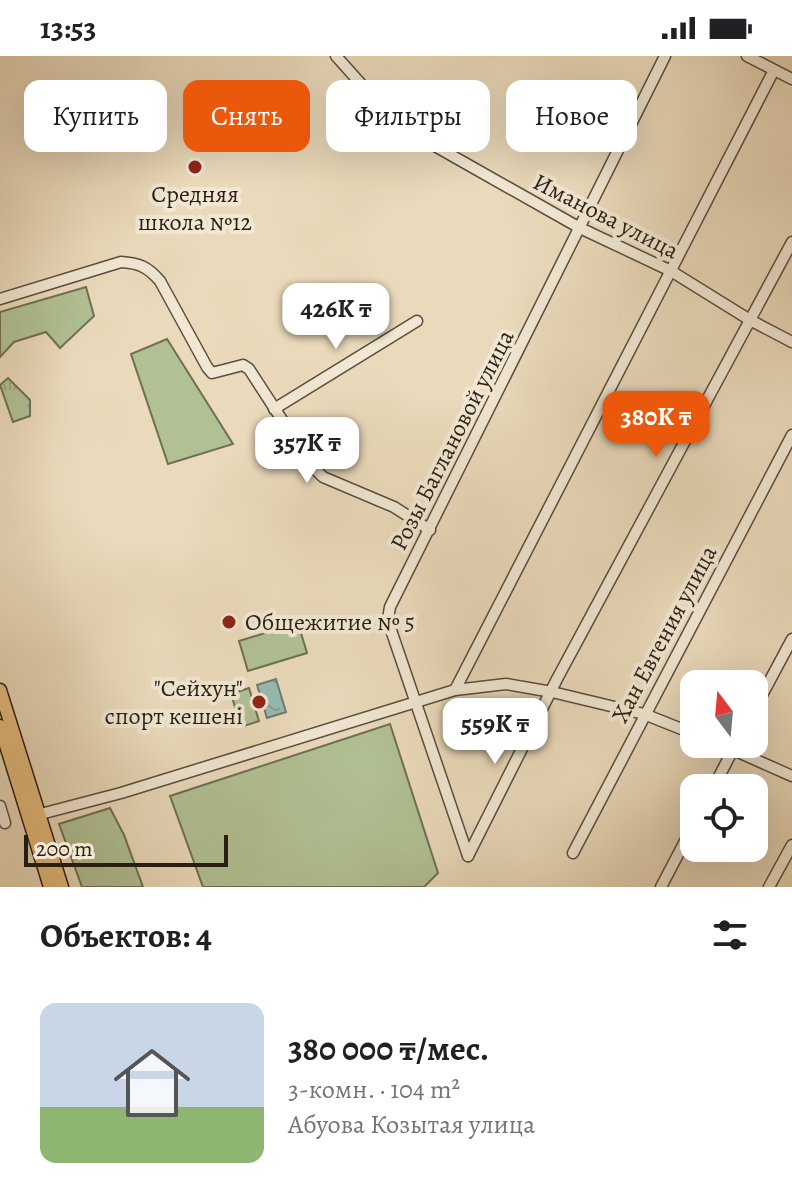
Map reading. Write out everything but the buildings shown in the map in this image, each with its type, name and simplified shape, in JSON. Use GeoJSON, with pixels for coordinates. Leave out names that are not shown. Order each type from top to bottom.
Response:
{"type":"FeatureCollection","features":[{"type":"Feature","properties":{"kind":"main road"},"geometry":{"type":"LineString","coordinates":[[0,690],[50,887]]}},
{"type":"Feature","properties":{"kind":"main road"},"geometry":{"type":"LineString","coordinates":[[0,726],[62,887]]}},
{"type":"Feature","properties":{"kind":"street","name":"Иманова улица"},"geometry":{"type":"LineString","coordinates":[[336,56],[395,122],[580,228],[671,271],[792,342]]}},
{"type":"Feature","properties":{"kind":"street","name":"Розы Баглановой улица"},"geometry":{"type":"LineString","coordinates":[[552,692],[468,856],[388,619],[390,607],[665,56]]}},
{"type":"Feature","properties":{"kind":"street"},"geometry":{"type":"LineString","coordinates":[[747,56],[792,79]]}},
{"type":"Feature","properties":{"kind":"street"},"geometry":{"type":"LineString","coordinates":[[455,690],[774,70]]}},
{"type":"Feature","properties":{"kind":"street"},"geometry":{"type":"LineString","coordinates":[[552,692],[792,242]]}},
{"type":"Feature","properties":{"kind":"street"},"geometry":{"type":"LineString","coordinates":[[0,299],[121,262],[137,262],[160,281],[212,373],[243,365],[249,369],[312,466],[323,477],[394,507],[430,530]]}},
{"type":"Feature","properties":{"kind":"street"},"geometry":{"type":"LineString","coordinates":[[274,409],[417,321]]}},
{"type":"Feature","properties":{"kind":"street","name":"Хан Евгения улица"},"geometry":{"type":"LineString","coordinates":[[573,853],[792,435]]}},
{"type":"Feature","properties":{"kind":"street"},"geometry":{"type":"LineString","coordinates":[[768,684],[792,639]]}},
{"type":"Feature","properties":{"kind":"street"},"geometry":{"type":"LineString","coordinates":[[33,816],[121,793],[455,690],[506,684],[644,714],[680,728]]}},
{"type":"Feature","properties":{"kind":"street"},"geometry":{"type":"LineString","coordinates":[[756,758],[792,776]]}},
{"type":"Feature","properties":{"kind":"street"},"geometry":{"type":"LineString","coordinates":[[0,806],[5,823]]}},
{"type":"Feature","properties":{"kind":"street"},"geometry":{"type":"LineString","coordinates":[[769,887],[792,845]]}},
{"type":"Feature","properties":{"kind":"street"},"geometry":{"type":"LineString","coordinates":[[661,887],[680,851]]}},
{"type":"Feature","properties":{"kind":"green space"},"geometry":{"type":"Polygon","coordinates":[[[86,287],[94,316],[60,348],[46,332],[14,342],[0,357],[0,312],[86,287]]]}},
{"type":"Feature","properties":{"kind":"green space"},"geometry":{"type":"Polygon","coordinates":[[[167,339],[233,444],[168,464],[131,354],[167,339]]]}},
{"type":"Feature","properties":{"kind":"green space"},"geometry":{"type":"Polygon","coordinates":[[[8,378],[30,400],[30,416],[13,422],[0,385],[8,378]]]}},
{"type":"Feature","properties":{"kind":"green space"},"geometry":{"type":"Polygon","coordinates":[[[298,623],[307,653],[248,671],[239,641],[298,623]]]}},
{"type":"Feature","properties":{"kind":"green space"},"geometry":{"type":"Polygon","coordinates":[[[249,688],[259,721],[241,727],[231,694],[249,688]]]}},
{"type":"Feature","properties":{"kind":"green space"},"geometry":{"type":"Polygon","coordinates":[[[390,724],[438,873],[424,887],[203,887],[170,796],[390,724]]]}},
{"type":"Feature","properties":{"kind":"green space"},"geometry":{"type":"Polygon","coordinates":[[[110,808],[124,835],[143,887],[82,887],[59,824],[110,808]]]}},
{"type":"Feature","properties":{"kind":"water"},"geometry":{"type":"Polygon","coordinates":[[[276,679],[286,712],[267,718],[257,685],[276,679]]]}},
{"type":"Feature","properties":{"kind":"place","name":"Средняя школа №12"},"geometry":{"type":"Point","coordinates":[195,167]}},
{"type":"Feature","properties":{"kind":"place","name":"Общежитие № 5"},"geometry":{"type":"Point","coordinates":[229,622]}},
{"type":"Feature","properties":{"kind":"place","name":"\"Сейхун\" спорт кешені"},"geometry":{"type":"Point","coordinates":[259,702]}}]}
